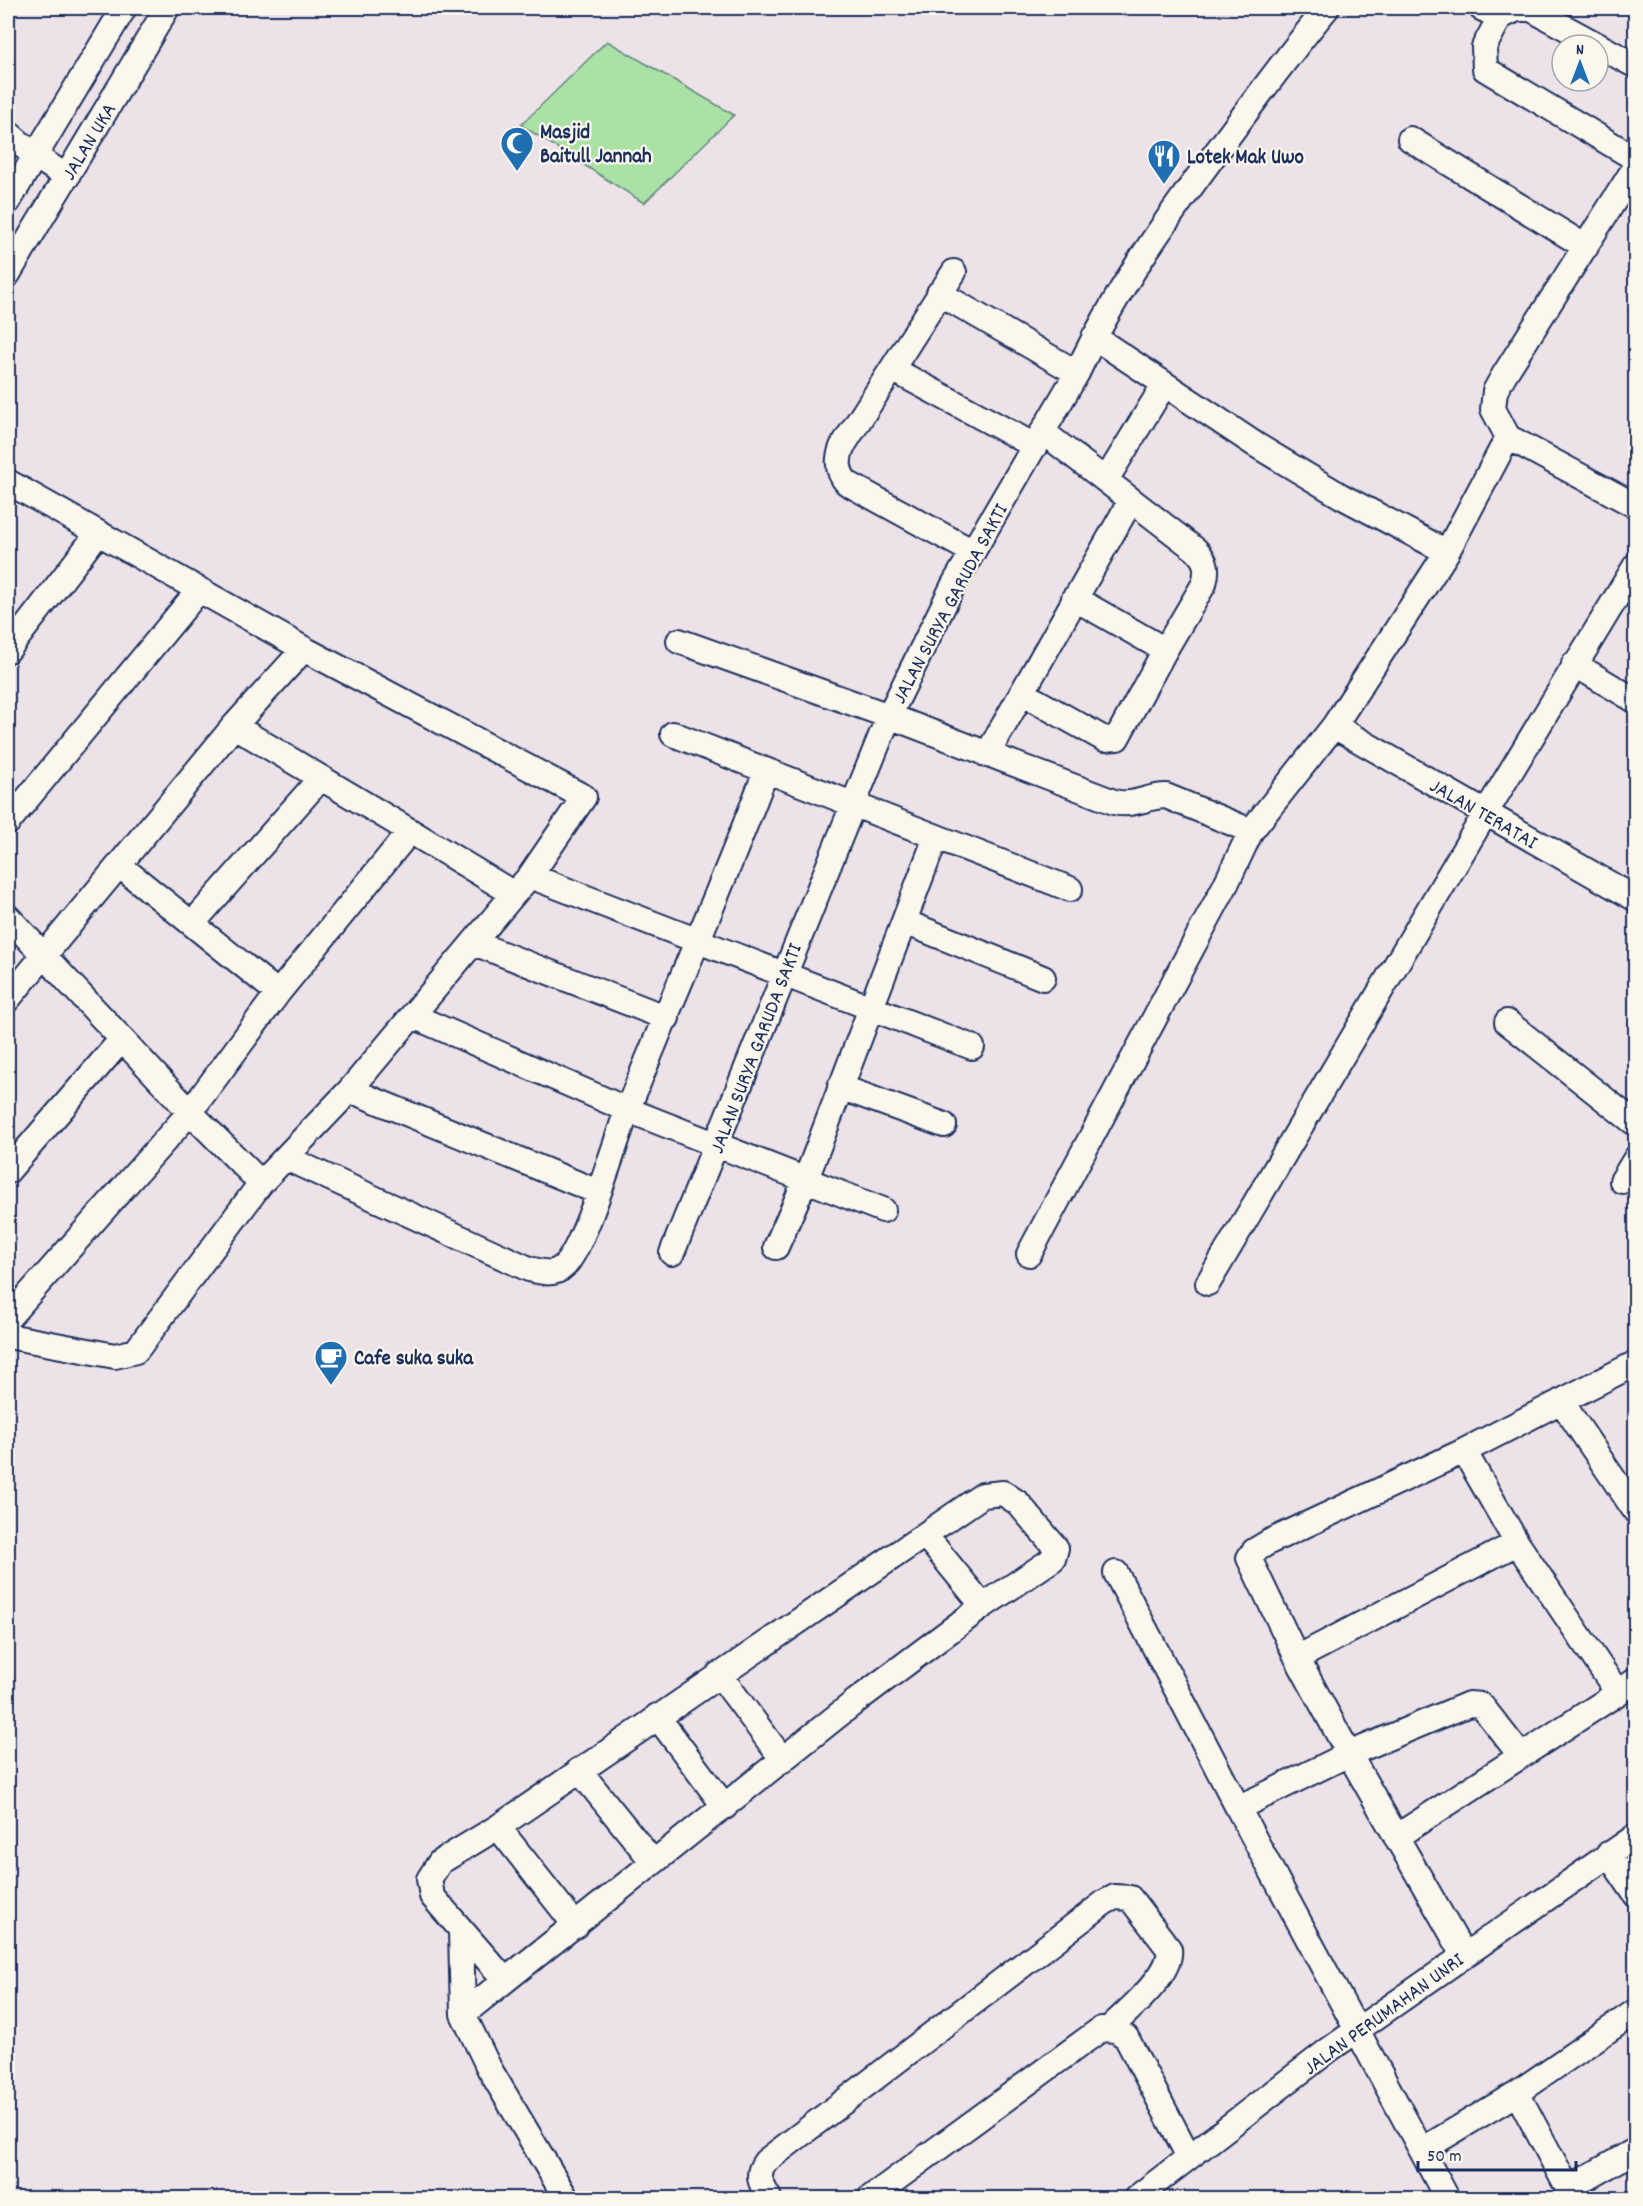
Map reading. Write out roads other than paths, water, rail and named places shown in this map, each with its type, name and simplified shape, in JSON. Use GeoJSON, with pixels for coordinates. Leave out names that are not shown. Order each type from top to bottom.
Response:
{"type":"FeatureCollection","features":[{"type":"Feature","properties":{"kind":"street"},"geometry":{"type":"LineString","coordinates":[[8,202],[124,8]]}},
{"type":"Feature","properties":{"kind":"street","name":"JALAN UKA"},"geometry":{"type":"LineString","coordinates":[[8,274],[167,8]]}},
{"type":"Feature","properties":{"kind":"street","name":"JALAN SURYA GARUDA SAKTI"},"geometry":{"type":"LineString","coordinates":[[672,1253],[718,1144],[783,975],[889,716],[973,552],[1077,373],[1094,337],[1166,221],[1327,8]]}},
{"type":"Feature","properties":{"kind":"street"},"geometry":{"type":"LineString","coordinates":[[1635,66],[1531,9],[1491,12],[1484,47],[1485,69],[1635,159]]}},
{"type":"Feature","properties":{"kind":"street"},"geometry":{"type":"LineString","coordinates":[[105,39],[134,65]]}},
{"type":"Feature","properties":{"kind":"street"},"geometry":{"type":"LineString","coordinates":[[8,133],[35,156],[67,177]]}},
{"type":"Feature","properties":{"kind":"street"},"geometry":{"type":"LineString","coordinates":[[1410,139],[1586,247]]}},
{"type":"Feature","properties":{"kind":"street"},"geometry":{"type":"LineString","coordinates":[[1635,166],[1495,391],[1493,409],[1508,437],[1635,506]]}},
{"type":"Feature","properties":{"kind":"street"},"geometry":{"type":"LineString","coordinates":[[954,272],[838,456],[841,476],[847,483],[973,552]]}},
{"type":"Feature","properties":{"kind":"street"},"geometry":{"type":"LineString","coordinates":[[939,293],[1077,373]]}},
{"type":"Feature","properties":{"kind":"street"},"geometry":{"type":"LineString","coordinates":[[1094,337],[1164,385],[1341,496],[1448,552]]}},
{"type":"Feature","properties":{"kind":"street"},"geometry":{"type":"LineString","coordinates":[[892,369],[1039,439],[1107,480],[1196,550],[1206,564],[1204,584],[1165,650],[1123,730],[1113,740],[1104,739],[1022,693]]}},
{"type":"Feature","properties":{"kind":"street"},"geometry":{"type":"LineString","coordinates":[[1107,480],[1164,385]]}},
{"type":"Feature","properties":{"kind":"street"},"geometry":{"type":"LineString","coordinates":[[1029,1254],[1225,886],[1251,831],[1334,726],[1448,552],[1508,437]]}},
{"type":"Feature","properties":{"kind":"street"},"geometry":{"type":"LineString","coordinates":[[8,484],[304,649],[584,797],[522,885],[413,1016],[350,1090],[261,1183],[136,1351],[115,1356],[8,1336]]}},
{"type":"Feature","properties":{"kind":"street"},"geometry":{"type":"LineString","coordinates":[[987,755],[1131,500]]}},
{"type":"Feature","properties":{"kind":"street"},"geometry":{"type":"LineString","coordinates":[[8,650],[98,533]]}},
{"type":"Feature","properties":{"kind":"street"},"geometry":{"type":"LineString","coordinates":[[1208,1283],[1574,664],[1635,565]]}},
{"type":"Feature","properties":{"kind":"street"},"geometry":{"type":"LineString","coordinates":[[8,822],[199,590]]}},
{"type":"Feature","properties":{"kind":"street"},"geometry":{"type":"LineString","coordinates":[[1074,598],[1165,650]]}},
{"type":"Feature","properties":{"kind":"street"},"geometry":{"type":"LineString","coordinates":[[679,641],[889,716],[1121,804],[1134,804],[1154,796],[1176,798],[1251,831]]}},
{"type":"Feature","properties":{"kind":"street"},"geometry":{"type":"LineString","coordinates":[[8,999],[234,726],[304,649]]}},
{"type":"Feature","properties":{"kind":"street"},"geometry":{"type":"LineString","coordinates":[[1574,664],[1635,700]]}},
{"type":"Feature","properties":{"kind":"street"},"geometry":{"type":"LineString","coordinates":[[234,726],[410,831],[522,885],[698,940],[972,1047]]}},
{"type":"Feature","properties":{"kind":"street","name":"JALAN TERATAI"},"geometry":{"type":"LineString","coordinates":[[1334,726],[1635,898]]}},
{"type":"Feature","properties":{"kind":"street"},"geometry":{"type":"LineString","coordinates":[[673,734],[766,771],[854,802],[936,837],[1070,889]]}},
{"type":"Feature","properties":{"kind":"street"},"geometry":{"type":"LineString","coordinates":[[286,1158],[530,1269],[542,1272],[557,1271],[570,1259],[766,771]]}},
{"type":"Feature","properties":{"kind":"street"},"geometry":{"type":"LineString","coordinates":[[192,924],[320,779]]}},
{"type":"Feature","properties":{"kind":"street"},"geometry":{"type":"LineString","coordinates":[[8,1318],[190,1112],[278,993],[410,831]]}},
{"type":"Feature","properties":{"kind":"street"},"geometry":{"type":"LineString","coordinates":[[776,1247],[806,1179],[869,1007],[905,922],[936,837]]}},
{"type":"Feature","properties":{"kind":"street"},"geometry":{"type":"LineString","coordinates":[[120,866],[278,993]]}},
{"type":"Feature","properties":{"kind":"street"},"geometry":{"type":"LineString","coordinates":[[8,917],[190,1112],[261,1183]]}},
{"type":"Feature","properties":{"kind":"street"},"geometry":{"type":"LineString","coordinates":[[905,922],[1043,978]]}},
{"type":"Feature","properties":{"kind":"street"},"geometry":{"type":"LineString","coordinates":[[474,943],[667,1018]]}},
{"type":"Feature","properties":{"kind":"street"},"geometry":{"type":"LineString","coordinates":[[413,1016],[628,1110],[883,1210]]}},
{"type":"Feature","properties":{"kind":"street"},"geometry":{"type":"LineString","coordinates":[[1508,1022],[1635,1124]]}},
{"type":"Feature","properties":{"kind":"street"},"geometry":{"type":"LineString","coordinates":[[8,1171],[122,1039]]}},
{"type":"Feature","properties":{"kind":"street"},"geometry":{"type":"LineString","coordinates":[[840,1087],[944,1125]]}},
{"type":"Feature","properties":{"kind":"street"},"geometry":{"type":"LineString","coordinates":[[350,1090],[597,1192]]}},
{"type":"Feature","properties":{"kind":"street"},"geometry":{"type":"LineString","coordinates":[[1622,1180],[1635,1158]]}},
{"type":"Feature","properties":{"kind":"street"},"geometry":{"type":"LineString","coordinates":[[1464,1955],[1297,1658],[1251,1566],[1250,1555],[1269,1542],[1464,1451],[1635,1363]]}},
{"type":"Feature","properties":{"kind":"street"},"geometry":{"type":"LineString","coordinates":[[1561,1401],[1635,1512]]}},
{"type":"Feature","properties":{"kind":"street"},"geometry":{"type":"LineString","coordinates":[[1396,1837],[1627,1687],[1517,1543],[1464,1451]]}},
{"type":"Feature","properties":{"kind":"street"},"geometry":{"type":"LineString","coordinates":[[463,2014],[856,1701],[983,1606],[1053,1559],[1056,1548],[1018,1503],[1003,1493],[983,1495],[718,1674],[498,1827],[440,1862],[429,1879],[432,1896],[505,1980]]}},
{"type":"Feature","properties":{"kind":"street"},"geometry":{"type":"LineString","coordinates":[[925,1534],[983,1606]]}},
{"type":"Feature","properties":{"kind":"street"},"geometry":{"type":"LineString","coordinates":[[1297,1658],[1517,1543]]}},
{"type":"Feature","properties":{"kind":"street"},"geometry":{"type":"LineString","coordinates":[[1116,1572],[1238,1808],[1447,2199]]}},
{"type":"Feature","properties":{"kind":"street"},"geometry":{"type":"LineString","coordinates":[[718,1674],[783,1760]]}},
{"type":"Feature","properties":{"kind":"street"},"geometry":{"type":"LineString","coordinates":[[1238,1808],[1349,1754],[1474,1703],[1485,1708],[1521,1756]]}},
{"type":"Feature","properties":{"kind":"street"},"geometry":{"type":"LineString","coordinates":[[657,1716],[725,1807]]}},
{"type":"Feature","properties":{"kind":"street"},"geometry":{"type":"LineString","coordinates":[[579,1770],[653,1862]]}},
{"type":"Feature","properties":{"kind":"street"},"geometry":{"type":"LineString","coordinates":[[498,1827],[576,1926]]}},
{"type":"Feature","properties":{"kind":"street","name":"JALAN PERUMAHAN UNRI"},"geometry":{"type":"LineString","coordinates":[[1136,2199],[1358,2029],[1635,1836]]}},
{"type":"Feature","properties":{"kind":"street"},"geometry":{"type":"LineString","coordinates":[[1608,1854],[1635,1895]]}},
{"type":"Feature","properties":{"kind":"street"},"geometry":{"type":"LineString","coordinates":[[769,2199],[759,2180],[760,2169],[766,2161],[1105,1902],[1122,1897],[1130,1898],[1169,1949],[1170,1958],[1162,1974],[1110,2028],[1091,2034],[992,2112],[870,2199]]}},
{"type":"Feature","properties":{"kind":"street"},"geometry":{"type":"LineString","coordinates":[[461,1931],[463,2014],[489,2068],[566,2199]]}},
{"type":"Feature","properties":{"kind":"street"},"geometry":{"type":"LineString","coordinates":[[1422,2150],[1517,2093],[1635,2011]]}},
{"type":"Feature","properties":{"kind":"street"},"geometry":{"type":"LineString","coordinates":[[1110,2028],[1126,2037],[1189,2157]]}},
{"type":"Feature","properties":{"kind":"street"},"geometry":{"type":"LineString","coordinates":[[1517,2093],[1570,2194],[1635,2150]]}},
{"type":"Feature","properties":{"kind":"place","name":"Masjid Baitull Jannah"},"geometry":{"type":"Point","coordinates":[517,172]}},
{"type":"Feature","properties":{"kind":"place","name":"Lotek Mak Uwo"},"geometry":{"type":"Point","coordinates":[1164,185]}},
{"type":"Feature","properties":{"kind":"place","name":"Cafe suka suka"},"geometry":{"type":"Point","coordinates":[331,1386]}}]}
